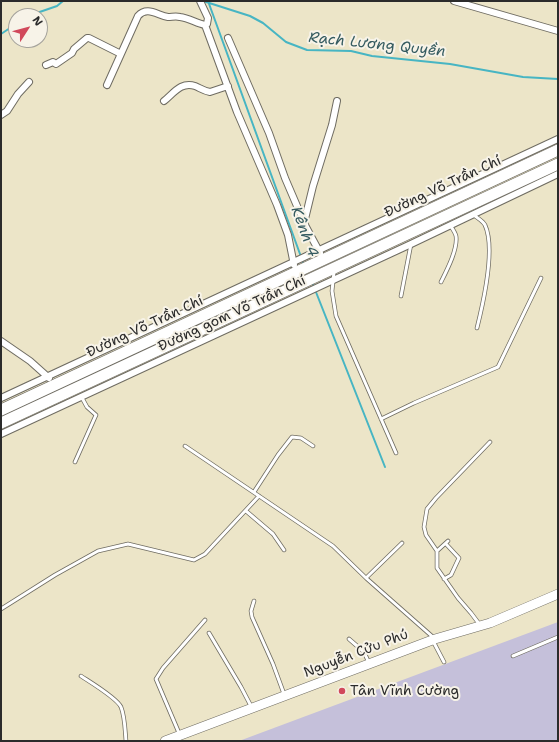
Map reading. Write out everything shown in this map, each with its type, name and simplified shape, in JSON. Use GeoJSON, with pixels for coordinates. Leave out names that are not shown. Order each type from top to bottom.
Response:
{"type":"FeatureCollection","features":[{"type":"Feature","properties":{"kind":"highway","name":"Đường Võ Trần Chí"},"geometry":{"type":"LineString","coordinates":[[1,410],[56,385],[320,257],[558,150]]}},
{"type":"Feature","properties":{"kind":"highway","name":"Đường Võ Trần Chí"},"geometry":{"type":"LineString","coordinates":[[1,423],[78,392],[329,270],[558,164]]}},
{"type":"Feature","properties":{"kind":"main road","name":"Nguyễn Cửu Phú"},"geometry":{"type":"LineString","coordinates":[[164,741],[434,640],[481,626],[558,594]]}},
{"type":"Feature","properties":{"kind":"street"},"geometry":{"type":"LineString","coordinates":[[454,1],[558,31]]}},
{"type":"Feature","properties":{"kind":"street"},"geometry":{"type":"LineString","coordinates":[[201,2],[208,18],[208,24],[205,25]]}},
{"type":"Feature","properties":{"kind":"street"},"geometry":{"type":"LineString","coordinates":[[107,85],[138,16],[141,13],[146,11],[166,16],[181,17],[205,25]]}},
{"type":"Feature","properties":{"kind":"street"},"geometry":{"type":"LineString","coordinates":[[205,25],[237,112],[268,181],[288,235],[297,268]]}},
{"type":"Feature","properties":{"kind":"street"},"geometry":{"type":"LineString","coordinates":[[46,65],[53,62],[56,64],[72,53],[74,49],[87,38],[121,54]]}},
{"type":"Feature","properties":{"kind":"street"},"geometry":{"type":"LineString","coordinates":[[228,38],[269,133],[279,164],[320,257],[558,139]]}},
{"type":"Feature","properties":{"kind":"street"},"geometry":{"type":"LineString","coordinates":[[1,115],[7,111],[18,94],[29,82]]}},
{"type":"Feature","properties":{"kind":"street"},"geometry":{"type":"LineString","coordinates":[[164,101],[178,88],[184,85],[190,84],[210,92],[228,86]]}},
{"type":"Feature","properties":{"kind":"street"},"geometry":{"type":"LineString","coordinates":[[304,223],[313,186],[338,101]]}},
{"type":"Feature","properties":{"kind":"street","name":"Đường gom Võ Trần Chí"},"geometry":{"type":"LineString","coordinates":[[1,434],[78,392],[333,280],[558,174]]}},
{"type":"Feature","properties":{"kind":"street","name":"Đường gom Võ Trần Chí"},"geometry":{"type":"LineString","coordinates":[[1,398],[297,268]]}},
{"type":"Feature","properties":{"kind":"street"},"geometry":{"type":"LineString","coordinates":[[1,341],[30,361],[56,385]]}},
{"type":"Feature","properties":{"kind":"lane"},"geometry":{"type":"LineString","coordinates":[[472,214],[485,224],[489,240],[486,293],[476,328]]}},
{"type":"Feature","properties":{"kind":"lane"},"geometry":{"type":"LineString","coordinates":[[441,282],[450,263],[456,241],[456,234],[450,225]]}},
{"type":"Feature","properties":{"kind":"lane"},"geometry":{"type":"LineString","coordinates":[[401,296],[411,244]]}},
{"type":"Feature","properties":{"kind":"lane"},"geometry":{"type":"LineString","coordinates":[[329,270],[333,280],[332,291],[336,316],[396,453]]}},
{"type":"Feature","properties":{"kind":"lane"},"geometry":{"type":"LineString","coordinates":[[381,419],[414,403],[498,367],[541,278]]}},
{"type":"Feature","properties":{"kind":"lane"},"geometry":{"type":"LineString","coordinates":[[75,462],[96,415],[87,407],[78,392]]}},
{"type":"Feature","properties":{"kind":"lane"},"geometry":{"type":"LineString","coordinates":[[254,492],[278,455],[292,438],[301,438],[313,446]]}},
{"type":"Feature","properties":{"kind":"lane"},"geometry":{"type":"LineString","coordinates":[[481,626],[437,568],[437,551],[426,535],[424,527],[427,509],[490,442]]}},
{"type":"Feature","properties":{"kind":"lane"},"geometry":{"type":"LineString","coordinates":[[185,446],[333,546],[434,640],[444,662]]}},
{"type":"Feature","properties":{"kind":"lane"},"geometry":{"type":"LineString","coordinates":[[1,609],[98,551],[128,544],[194,560],[205,554],[259,496]]}},
{"type":"Feature","properties":{"kind":"lane"},"geometry":{"type":"LineString","coordinates":[[246,511],[273,534],[284,550]]}},
{"type":"Feature","properties":{"kind":"lane"},"geometry":{"type":"LineString","coordinates":[[437,551],[447,542],[459,558],[451,575],[444,579]]}},
{"type":"Feature","properties":{"kind":"lane"},"geometry":{"type":"LineString","coordinates":[[366,578],[402,543]]}},
{"type":"Feature","properties":{"kind":"lane"},"geometry":{"type":"LineString","coordinates":[[254,601],[251,611],[252,617],[273,664],[285,696]]}},
{"type":"Feature","properties":{"kind":"lane"},"geometry":{"type":"LineString","coordinates":[[180,735],[156,679],[163,668],[204,620]]}},
{"type":"Feature","properties":{"kind":"lane"},"geometry":{"type":"LineString","coordinates":[[209,633],[252,708]]}},
{"type":"Feature","properties":{"kind":"lane"},"geometry":{"type":"LineString","coordinates":[[513,656],[558,637]]}},
{"type":"Feature","properties":{"kind":"lane"},"geometry":{"type":"LineString","coordinates":[[349,639],[364,652],[370,664]]}},
{"type":"Feature","properties":{"kind":"lane"},"geometry":{"type":"LineString","coordinates":[[81,676],[120,705],[124,717],[126,741]]}},
{"type":"Feature","properties":{"kind":"shaded area"},"geometry":{"type":"Polygon","coordinates":[[[558,622],[558,741],[239,741],[558,622]]]}},
{"type":"Feature","properties":{"kind":"waterway","name":"Rạch Lương Quyền"},"geometry":{"type":"LineString","coordinates":[[48,9],[57,6],[63,1]]}},
{"type":"Feature","properties":{"kind":"waterway","name":"Rạch Lương Quyền"},"geometry":{"type":"LineString","coordinates":[[203,1],[250,16],[263,23],[286,42],[307,50],[351,51],[372,56],[450,64],[523,77],[558,79]]}},
{"type":"Feature","properties":{"kind":"waterway","name":"Kênh 4"},"geometry":{"type":"LineString","coordinates":[[208,1],[304,265]]}},
{"type":"Feature","properties":{"kind":"waterway","name":"Rạch Lương Quyền"},"geometry":{"type":"LineString","coordinates":[[1,34],[8,29]]}},
{"type":"Feature","properties":{"kind":"waterway","name":"Kênh 4"},"geometry":{"type":"LineString","coordinates":[[312,282],[385,467]]}},
{"type":"Feature","properties":{"kind":"place","name":"Tân Vĩnh Cường"},"geometry":{"type":"Point","coordinates":[342,691]}}]}
